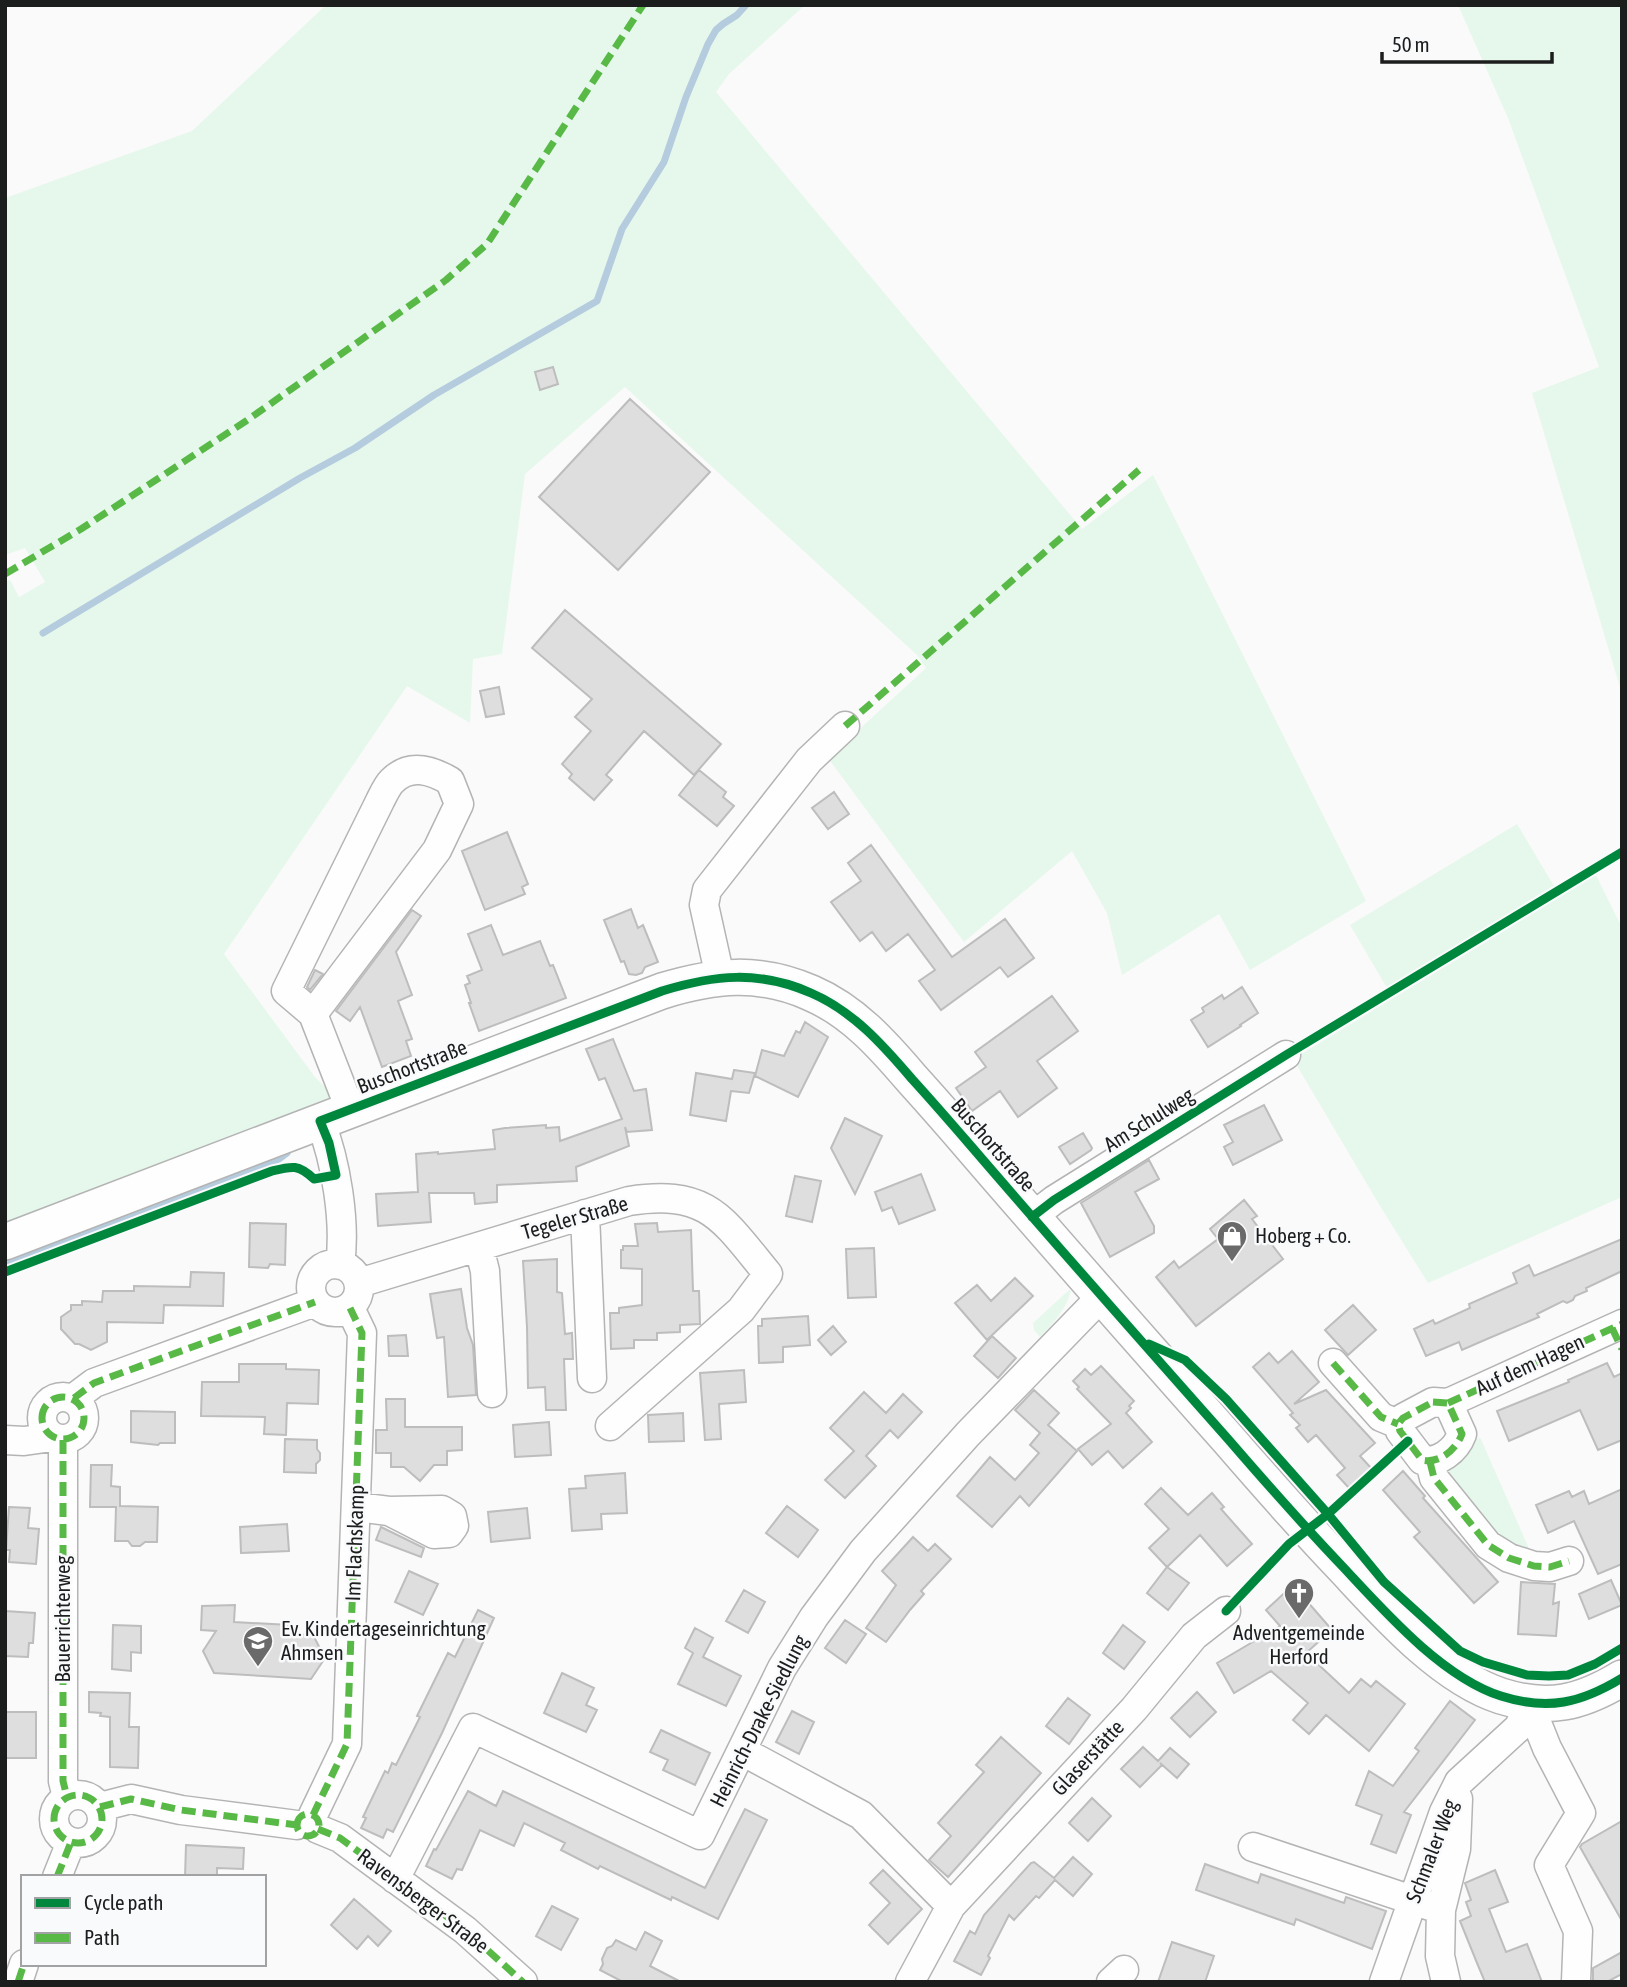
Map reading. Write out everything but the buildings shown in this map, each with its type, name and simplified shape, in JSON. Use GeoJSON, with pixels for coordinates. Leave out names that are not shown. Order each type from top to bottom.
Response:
{"type":"FeatureCollection","features":[{"type":"Feature","properties":{"kind":"main road","name":"Buschortstraße"},"geometry":{"type":"LineString","coordinates":[[5,1242],[662,991],[720,977],[750,977],[783,982],[837,1006],[861,1023],[1308,1529],[1389,1617],[1446,1665],[1498,1695],[1542,1704],[1575,1701],[1622,1678]]}},
{"type":"Feature","properties":{"kind":"street"},"geometry":{"type":"LineString","coordinates":[[720,977],[704,905],[707,890],[809,760],[845,726]]}},
{"type":"Feature","properties":{"kind":"street"},"geometry":{"type":"LineString","coordinates":[[412,769],[433,771],[450,781],[459,804],[437,850],[313,1014],[286,990],[392,781],[412,769]]}},
{"type":"Feature","properties":{"kind":"street","name":"Im Flachskamp"},"geometry":{"type":"LineString","coordinates":[[309,1823],[347,1744],[362,1333],[342,1247],[336,1175],[329,1143],[335,1115],[313,1014]]}},
{"type":"Feature","properties":{"kind":"street","name":"Am Schulweg"},"geometry":{"type":"LineString","coordinates":[[1032,1217],[1054,1200],[1286,1055]]}},
{"type":"Feature","properties":{"kind":"street","name":"Tegeler Straße"},"geometry":{"type":"LineString","coordinates":[[350,1285],[629,1201],[672,1198],[704,1207],[732,1231],[768,1274],[741,1310],[610,1426]]}},
{"type":"Feature","properties":{"kind":"street"},"geometry":{"type":"LineString","coordinates":[[585,1214],[592,1378]]}},
{"type":"Feature","properties":{"kind":"street"},"geometry":{"type":"LineString","coordinates":[[478,1247],[485,1271],[492,1393]]}},
{"type":"Feature","properties":{"kind":"street"},"geometry":{"type":"LineString","coordinates":[[328,1265],[350,1285],[341,1312],[322,1309],[315,1302],[311,1291],[313,1280],[319,1271],[328,1265]]}},
{"type":"Feature","properties":{"kind":"street","name":"Heinrich-Drake-Siedlung"},"geometry":{"type":"LineString","coordinates":[[395,1879],[473,1728],[700,1835],[782,1668],[814,1617],[863,1551],[968,1434],[1102,1296]]}},
{"type":"Feature","properties":{"kind":"street"},"geometry":{"type":"LineString","coordinates":[[5,1440],[74,1437],[82,1429],[85,1418],[82,1406],[74,1398],[94,1384],[315,1302]]}},
{"type":"Feature","properties":{"kind":"street","name":"Auf dem Hagen"},"geometry":{"type":"LineString","coordinates":[[1398,1424],[1403,1418],[1433,1402],[1448,1403],[1619,1334]]}},
{"type":"Feature","properties":{"kind":"street"},"geometry":{"type":"LineString","coordinates":[[1333,1363],[1381,1418],[1398,1424],[1400,1431],[1422,1461],[1440,1460],[1459,1443],[1462,1434],[1448,1403]]}},
{"type":"Feature","properties":{"kind":"street","name":"Bauerrichterweg"},"geometry":{"type":"LineString","coordinates":[[57,1438],[63,1781],[67,1797]]}},
{"type":"Feature","properties":{"kind":"street"},"geometry":{"type":"LineString","coordinates":[[1430,1462],[1434,1478],[1488,1545],[1508,1558],[1534,1566],[1550,1567],[1569,1561]]}},
{"type":"Feature","properties":{"kind":"street"},"geometry":{"type":"LineString","coordinates":[[357,1507],[389,1511]]}},
{"type":"Feature","properties":{"kind":"street","name":"Glaserstätte"},"geometry":{"type":"LineString","coordinates":[[910,1982],[951,1906],[1134,1709],[1194,1636],[1226,1611]]}},
{"type":"Feature","properties":{"kind":"street"},"geometry":{"type":"LineString","coordinates":[[1530,1703],[1547,1748],[1581,1813],[1549,1865],[1578,1931],[1576,1981]]}},
{"type":"Feature","properties":{"kind":"street","name":"Schmaler Weg"},"geometry":{"type":"LineString","coordinates":[[1384,1982],[1444,1812],[1459,1782],[1519,1727],[1530,1703]]}},
{"type":"Feature","properties":{"kind":"street"},"geometry":{"type":"LineString","coordinates":[[742,1751],[860,1815],[951,1906]]}},
{"type":"Feature","properties":{"kind":"street"},"geometry":{"type":"LineString","coordinates":[[1446,1982],[1440,1956],[1441,1910],[1456,1849],[1459,1782]]}},
{"type":"Feature","properties":{"kind":"street"},"geometry":{"type":"LineString","coordinates":[[79,1795],[91,1798],[100,1807],[103,1818],[100,1829],[93,1838],[83,1843],[62,1838],[54,1821],[55,1811],[67,1797],[79,1795]]}},
{"type":"Feature","properties":{"kind":"street","name":"Ravensberger Straße"},"geometry":{"type":"LineString","coordinates":[[100,1807],[131,1799],[181,1810],[309,1823],[340,1838],[466,1930],[523,1982]]}},
{"type":"Feature","properties":{"kind":"street"},"geometry":{"type":"LineString","coordinates":[[58,1875],[71,1842]]}},
{"type":"Feature","properties":{"kind":"street"},"geometry":{"type":"LineString","coordinates":[[1253,1847],[1441,1910]]}},
{"type":"Feature","properties":{"kind":"green space"},"geometry":{"type":"Polygon","coordinates":[[[326,5],[805,5],[729,74],[716,92],[1082,529],[1153,475],[1366,901],[1250,970],[1219,914],[1122,975],[1107,913],[1072,851],[964,942],[828,758],[926,668],[917,655],[625,387],[525,474],[502,654],[473,659],[470,723],[407,686],[224,954],[315,1077],[335,1097],[5,1230],[5,581],[10,580],[19,597],[45,582],[25,548],[5,555],[5,198],[192,131],[326,5]]]}},
{"type":"Feature","properties":{"kind":"green space"},"geometry":{"type":"Polygon","coordinates":[[[1458,5],[1622,5],[1622,694],[1532,393],[1599,367],[1508,118],[1458,5]]]}},
{"type":"Feature","properties":{"kind":"green space"},"geometry":{"type":"Polygon","coordinates":[[[1517,824],[1554,886],[1387,988],[1350,925],[1517,824]]]}},
{"type":"Feature","properties":{"kind":"green space"},"geometry":{"type":"Polygon","coordinates":[[[1596,875],[1622,928],[1622,1197],[1428,1283],[1293,1059],[1596,875]]]}},
{"type":"Feature","properties":{"kind":"green space"},"geometry":{"type":"Polygon","coordinates":[[[1069,1290],[1069,1298],[1062,1310],[1040,1337],[1034,1330],[1033,1323],[1069,1290]]]}},
{"type":"Feature","properties":{"kind":"green space"},"geometry":{"type":"Polygon","coordinates":[[[1480,1437],[1534,1560],[1510,1551],[1440,1475],[1480,1437]]]}},
{"type":"Feature","properties":{"kind":"waterway"},"geometry":{"type":"LineString","coordinates":[[43,633],[300,478],[355,448],[434,395],[597,301],[622,229],[664,162],[708,44],[716,30],[746,5]]}},
{"type":"Feature","properties":{"kind":"waterway"},"geometry":{"type":"LineString","coordinates":[[5,1263],[279,1159],[287,1153]]}},
{"type":"Feature","properties":{"kind":"marked path"},"geometry":{"type":"LineString","coordinates":[[5,574],[81,529],[246,421],[446,280],[487,244],[643,5]]}},
{"type":"Feature","properties":{"kind":"marked path"},"geometry":{"type":"LineString","coordinates":[[845,726],[1139,470]]}},
{"type":"Feature","properties":{"kind":"marked path"},"geometry":{"type":"LineString","coordinates":[[74,1398],[94,1383],[315,1302]]}},
{"type":"Feature","properties":{"kind":"marked path"},"geometry":{"type":"LineString","coordinates":[[313,1815],[347,1744],[362,1333],[350,1308]]}},
{"type":"Feature","properties":{"kind":"marked path"},"geometry":{"type":"LineString","coordinates":[[1448,1403],[1622,1324]]}},
{"type":"Feature","properties":{"kind":"marked path"},"geometry":{"type":"LineString","coordinates":[[1612,1328],[1622,1349]]}},
{"type":"Feature","properties":{"kind":"marked path"},"geometry":{"type":"LineString","coordinates":[[1333,1363],[1381,1417],[1398,1424]]}},
{"type":"Feature","properties":{"kind":"marked path"},"geometry":{"type":"LineString","coordinates":[[63,1397],[78,1403],[84,1418],[78,1433],[63,1439],[48,1433],[42,1418],[48,1403],[63,1397]]}},
{"type":"Feature","properties":{"kind":"marked path"},"geometry":{"type":"LineString","coordinates":[[1433,1402],[1448,1403],[1462,1434],[1446,1455],[1428,1461],[1422,1460],[1400,1431],[1398,1424],[1403,1418],[1433,1402]]}},
{"type":"Feature","properties":{"kind":"marked path"},"geometry":{"type":"LineString","coordinates":[[63,1440],[63,1781],[67,1797]]}},
{"type":"Feature","properties":{"kind":"marked path"},"geometry":{"type":"LineString","coordinates":[[1430,1462],[1434,1478],[1488,1545],[1509,1558],[1534,1566],[1550,1567],[1569,1561]]}},
{"type":"Feature","properties":{"kind":"marked path"},"geometry":{"type":"LineString","coordinates":[[78,1795],[95,1802],[102,1819],[95,1836],[78,1843],[61,1836],[54,1819],[61,1802],[78,1795]]}},
{"type":"Feature","properties":{"kind":"marked path"},"geometry":{"type":"LineString","coordinates":[[100,1807],[131,1799],[181,1810],[297,1825]]}},
{"type":"Feature","properties":{"kind":"marked path"},"geometry":{"type":"LineString","coordinates":[[308,1814],[316,1817],[319,1825],[316,1833],[308,1836],[300,1833],[297,1825],[300,1817],[308,1814]]}},
{"type":"Feature","properties":{"kind":"marked path"},"geometry":{"type":"LineString","coordinates":[[318,1829],[340,1838],[465,1930],[523,1982]]}},
{"type":"Feature","properties":{"kind":"marked path"},"geometry":{"type":"LineString","coordinates":[[58,1875],[71,1842]]}},
{"type":"Feature","properties":{"kind":"marked path"},"geometry":{"type":"LineString","coordinates":[[18,1982],[23,1966]]}},
{"type":"Feature","properties":{"kind":"cycle path"},"geometry":{"type":"LineString","coordinates":[[1032,1217],[1054,1200],[1286,1055],[1622,852]]}},
{"type":"Feature","properties":{"kind":"cycle path"},"geometry":{"type":"LineString","coordinates":[[5,1272],[272,1171],[294,1168],[304,1171],[314,1179],[336,1175],[329,1143],[320,1121],[662,991],[700,981],[736,977],[773,981],[826,1000],[854,1019],[878,1042],[1300,1520],[1396,1623],[1436,1659],[1479,1687],[1518,1701],[1534,1703],[1578,1699],[1622,1678]]}},
{"type":"Feature","properties":{"kind":"cycle path"},"geometry":{"type":"LineString","coordinates":[[1149,1344],[1185,1360],[1226,1399],[1384,1582],[1460,1651],[1483,1662],[1527,1675],[1549,1676],[1568,1675],[1595,1664],[1622,1648]]}},
{"type":"Feature","properties":{"kind":"cycle path"},"geometry":{"type":"LineString","coordinates":[[1226,1611],[1289,1544],[1328,1514],[1408,1441]]}},
{"type":"Feature","properties":{"kind":"place","name":"Hoberg + Co."},"geometry":{"type":"Point","coordinates":[1232,1263]}},
{"type":"Feature","properties":{"kind":"place","name":"Adventgemeinde Herford"},"geometry":{"type":"Point","coordinates":[1299,1620]}},
{"type":"Feature","properties":{"kind":"place","name":"Ev. Kindertageseinrichtung Ahmsen"},"geometry":{"type":"Point","coordinates":[258,1668]}}]}
